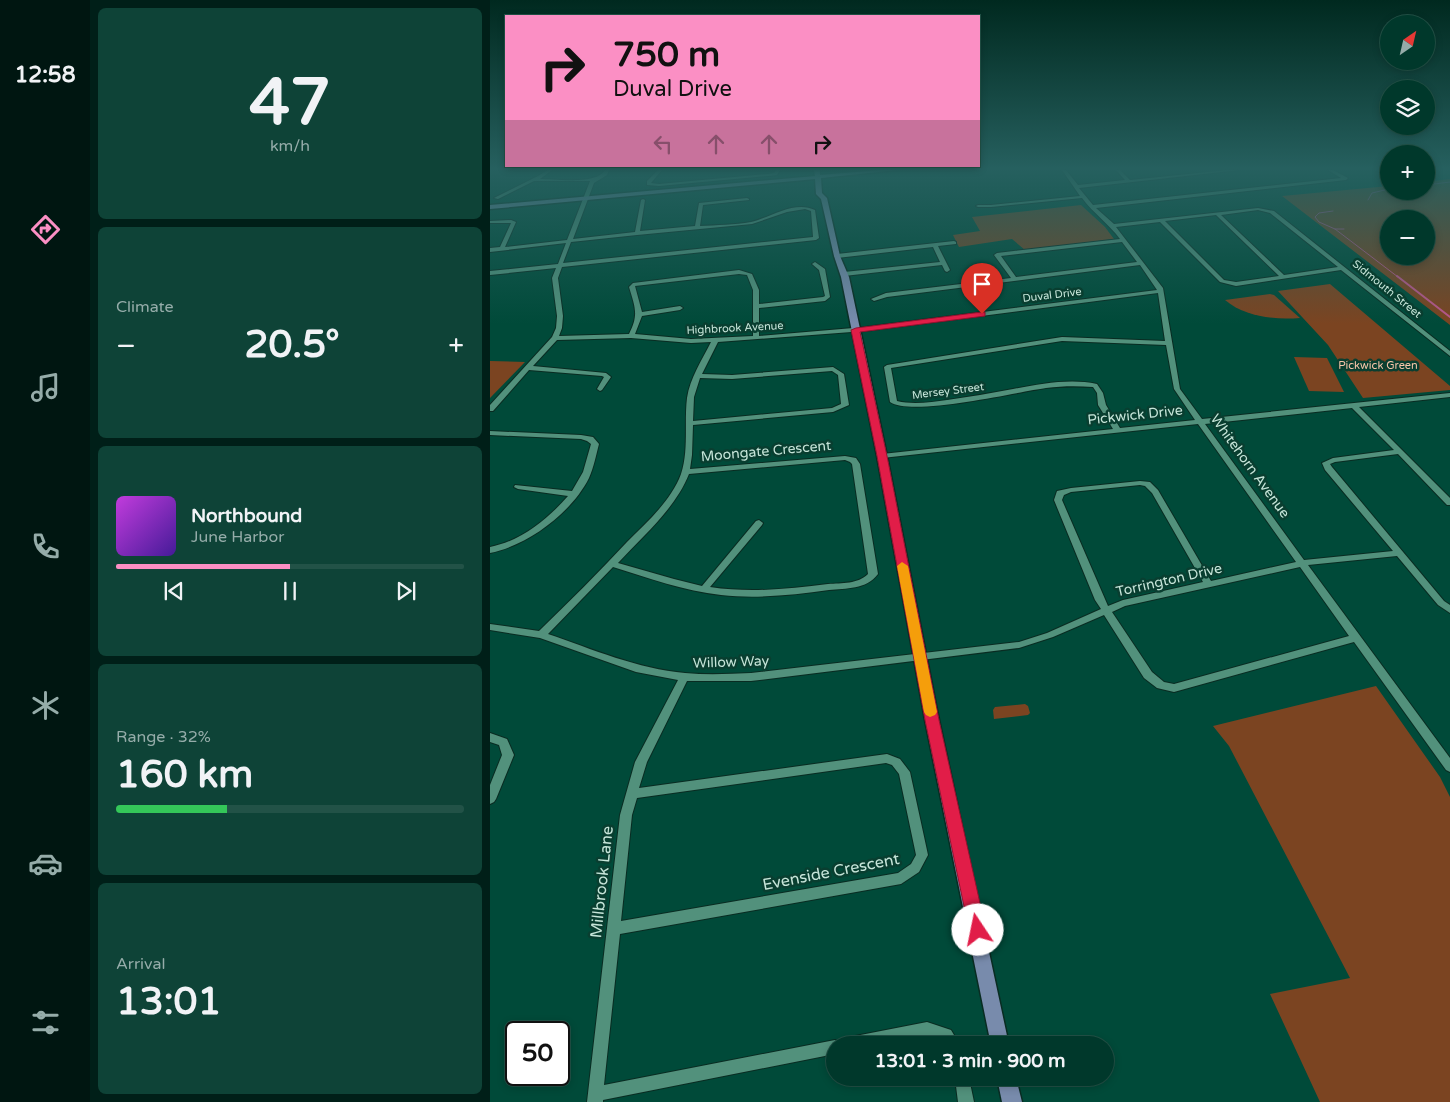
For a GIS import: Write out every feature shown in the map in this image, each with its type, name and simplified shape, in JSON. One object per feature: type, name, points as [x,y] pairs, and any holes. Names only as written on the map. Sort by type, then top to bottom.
[{"type":"main road","points":[[830,221],[837,256],[844,274],[882,456],[919,656],[998,1036]]},
{"type":"main road","points":[[1009,1086],[1012,1102]]},
{"type":"street","points":[[502,248],[514,222],[512,221]]},
{"type":"street","points":[[490,409],[555,338],[560,328],[555,281],[576,221]]},
{"type":"street","points":[[638,233],[640,221]]},
{"type":"street","points":[[697,228],[698,221]]},
{"type":"street","points":[[490,250],[569,240],[756,221]]},
{"type":"street","points":[[490,273],[816,238],[815,221]]},
{"type":"street","name":"Whitehorn Avenue","points":[[1107,221],[1161,291],[1177,389],[1303,563],[1354,638],[1450,767]]},
{"type":"street","name":"Sidmouth Street","points":[[1112,226],[1158,221]]},
{"type":"street","points":[[1162,221],[1222,281],[1236,284],[1342,268]]},
{"type":"street","points":[[1225,221],[1284,277]]},
{"type":"street","name":"Sidmouth Street","points":[[1284,221],[1450,354]]},
{"type":"street","points":[[1015,279],[997,255],[1122,240]]},
{"type":"street","points":[[837,256],[954,243]]},
{"type":"street","points":[[936,246],[947,270]]},
{"type":"street","points":[[844,274],[944,263]]},
{"type":"street","points":[[874,299],[886,295],[1141,263]]},
{"type":"street","points":[[757,306],[825,299],[828,296],[822,269],[815,264]]},
{"type":"street","points":[[631,336],[640,323],[640,314],[632,287],[634,285],[735,272],[749,274],[756,290],[756,338]]},
{"type":"street","name":"Duval Drive","points":[[856,330],[1161,291]]},
{"type":"street","points":[[640,314],[680,308]]},
{"type":"street","name":"Highbrook Avenue","points":[[555,338],[631,336],[715,341],[856,330]]},
{"type":"street","name":"Mersey Street","points":[[1117,429],[1102,405],[1100,393],[1095,386],[1062,384],[980,398],[909,406],[897,405],[894,402],[888,367],[1062,340],[1169,343]]},
{"type":"street","points":[[541,635],[612,564],[666,505],[685,472],[691,423],[691,397],[698,376],[715,341]]},
{"type":"street","points":[[529,368],[604,374],[608,377],[600,389]]},
{"type":"street","points":[[691,423],[833,410],[846,404],[841,374],[833,369],[732,377],[698,376]]},
{"type":"street","name":"Pickwick Drive","points":[[882,456],[1199,420],[1450,395]]},
{"type":"street","points":[[1353,405],[1450,503]]},
{"type":"street","points":[[490,433],[580,437],[595,444],[590,466],[575,494],[527,537],[511,546],[490,550]]},
{"type":"street","points":[[1399,452],[1333,460],[1326,463],[1328,468],[1441,603],[1450,610]]},
{"type":"street","name":"Moongate Crescent","points":[[612,564],[677,584],[734,593],[772,593],[859,584],[871,578],[873,568],[856,464],[852,460],[845,458],[685,472]]},
{"type":"street","points":[[1209,585],[1155,492],[1147,484],[1140,483],[1071,490],[1060,493],[1058,500],[1106,611],[1148,675],[1162,685],[1174,688],[1354,638]]},
{"type":"street","points":[[518,487],[575,494]]},
{"type":"street","points":[[704,589],[759,523]]},
{"type":"street","name":"Torrington Drive","points":[[919,656],[1019,645],[1050,636],[1123,603],[1303,563],[1400,553]]},
{"type":"street","name":"Willow Way","points":[[490,627],[541,635],[636,668],[684,677],[751,678],[919,656]]},
{"type":"street","name":"Millbrook Lane","points":[[595,1098],[626,815],[642,762],[684,677]]},
{"type":"street","points":[[490,737],[504,742],[508,755],[490,799]]},
{"type":"street","name":"Evenside Crescent","points":[[613,929],[901,878],[915,868],[922,855],[904,772],[896,762],[887,758],[632,794]]},
{"type":"street","points":[[892,1036],[928,1029],[946,1036]]},
{"type":"street","points":[[595,1098],[826,1049]]},
{"type":"street","points":[[963,1086],[966,1102]]},
{"type":"green space","points":[[975,221],[1099,221],[1114,239],[1025,250],[1012,239],[959,247],[953,235],[980,231]]},
{"type":"green space","points":[[1315,221],[1380,221],[1380,265],[1435,265],[1435,221],[1450,221],[1450,325]]},
{"type":"green space","name":"Pickwick Green","points":[[1330,284],[1450,386],[1450,390],[1363,398],[1328,345],[1278,291]]},
{"type":"green space","points":[[1274,295],[1300,318],[1271,318],[1251,314],[1225,300]]},
{"type":"green space","points":[[1294,357],[1327,358],[1344,392],[1309,391]]},
{"type":"green space","points":[[490,361],[525,362],[490,398]]},
{"type":"green space","points":[[1376,686],[1440,777],[1450,797],[1450,1102],[1320,1102],[1270,994],[1350,978],[1229,746],[1213,726]]},
{"type":"green space","points":[[1025,704],[1028,706],[1030,713],[1028,715],[994,719],[993,710],[995,707]]},
{"type":"waterway","points":[[1319,221],[1335,229]]},
{"type":"waterway","points":[[1335,229],[1344,229]]},
{"type":"waterway","points":[[1335,229],[1398,277]]},
{"type":"waterway","points":[[1397,276],[1450,317]]},
{"type":"slow traffic","points":[[902,566],[930,712]]},
{"type":"route","points":[[978,930],[932,720],[856,330],[982,314]]}]
